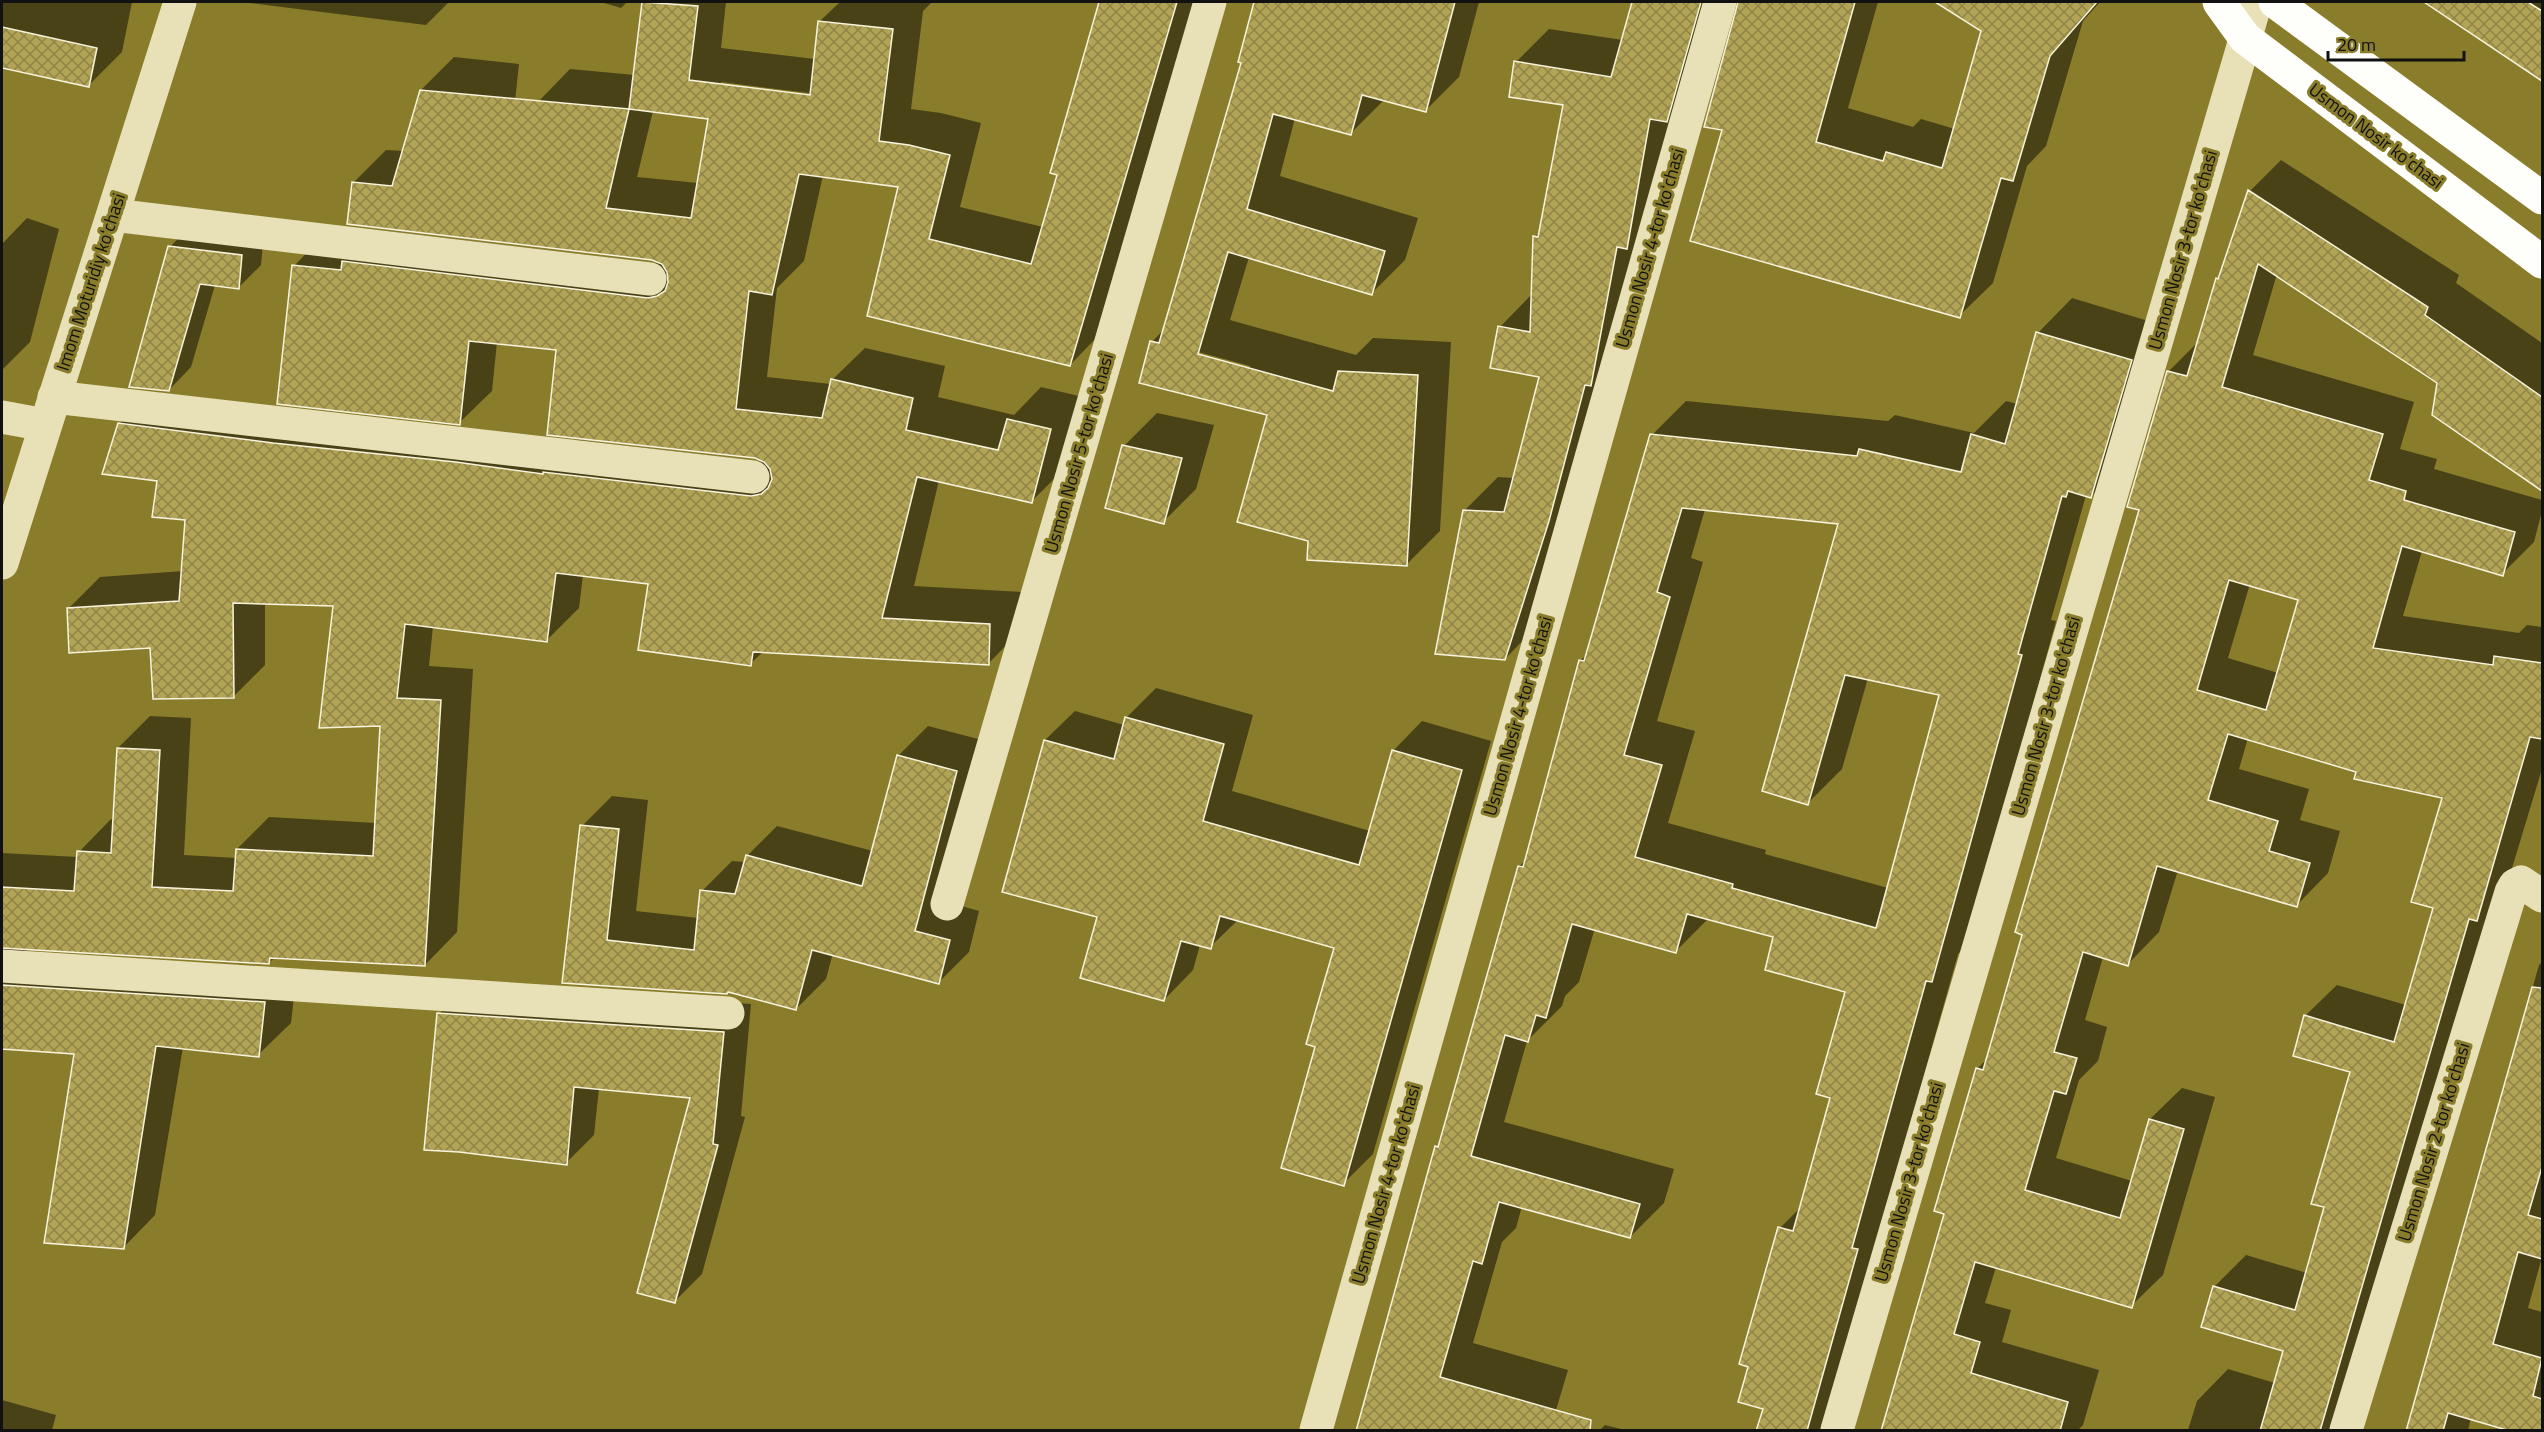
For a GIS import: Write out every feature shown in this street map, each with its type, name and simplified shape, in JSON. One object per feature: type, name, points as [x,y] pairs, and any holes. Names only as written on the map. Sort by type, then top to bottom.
[{"type":"main road","name":"Usmon Nosir ko‘chasi","points":[[2219,2],[2245,38],[2542,262]]},
{"type":"main road","points":[[2275,2],[2542,198]]},
{"type":"street","name":"Imom Moturidiy koʻchasi","points":[[2,563],[180,2]]},
{"type":"street","name":"Usmon Nosir 5-tor koʻchasi","points":[[947,904],[1210,2]]},
{"type":"street","name":"Usmon Nosir 4-tor koʻchasi","points":[[1316,1431],[1719,2]]},
{"type":"street","name":"Usmon Nosir 3-tor koʻchasi","points":[[1837,1431],[2256,2]]},
{"type":"street","points":[[112,215],[650,279]]},
{"type":"street","points":[[2,417],[50,411],[753,477]]},
{"type":"street","name":"Usmon Nosir 2-tor koʻchasi","points":[[2346,1431],[2511,892],[2515,885],[2521,882],[2542,896]]},
{"type":"street","points":[[2,966],[728,1014]]},
{"type":"building","points":[[642,2],[698,6],[689,80],[810,95],[818,21],[893,29],[879,141],[909,145],[950,155],[929,239],[1031,264],[1057,175],[1050,173],[1099,2],[1177,2],[1070,366],[867,316],[898,187],[799,174],[772,295],[749,291],[736,409],[822,418],[831,379],[913,398],[906,430],[998,450],[1007,419],[1051,429],[1032,503],[917,477],[882,618],[990,624],[989,665],[753,652],[751,666],[638,650],[648,584],[556,573],[547,642],[405,624],[397,698],[441,700],[425,966],[270,958],[269,964],[2,948],[2,887],[74,891],[77,851],[111,853],[117,748],[160,750],[152,887],[233,891],[236,849],[373,856],[380,726],[319,728],[333,606],[233,603],[234,698],[153,699],[150,648],[69,653],[67,608],[179,601],[185,520],[152,517],[157,481],[102,474],[118,423],[273,443],[751,496],[761,494],[768,488],[772,479],[770,469],[764,462],[755,458],[547,435],[556,350],[469,341],[460,425],[277,404],[292,265],[341,270],[342,261],[648,298],[665,291],[668,282],[667,272],[662,264],[652,260],[347,224],[352,182],[392,186],[420,90],[629,109]],"holes":[[[629,109],[708,119],[691,218],[606,208]]]},
{"type":"building","points":[[1254,2],[1455,2],[1426,112],[1362,95],[1351,135],[1273,114],[1247,209],[1385,251],[1372,295],[1228,252],[1198,354],[1333,391],[1338,371],[1418,375],[1407,566],[1307,560],[1308,541],[1237,522],[1267,415],[1139,383],[1150,341],[1159,343],[1241,63],[1238,62]]},
{"type":"building","points":[[1632,2],[1701,2],[1667,122],[1650,119],[1627,249],[1617,247],[1591,386],[1585,385],[1549,521],[1505,660],[1435,654],[1463,510],[1504,512],[1539,377],[1490,368],[1498,326],[1530,332],[1533,236],[1538,237],[1563,105],[1509,97],[1514,61],[1611,77]]},
{"type":"building","points":[[1738,2],[1855,2],[1816,142],[1883,161],[1886,152],[1942,168],[1981,31],[1935,2],[2097,2],[2050,56],[2013,181],[2001,178],[1960,318],[1690,241],[1722,130],[1704,127]]},
{"type":"building","points":[[2424,2],[2528,2],[2542,11],[2542,81]]},
{"type":"building","points":[[2,27],[97,48],[89,87],[2,68]]},
{"type":"building","points":[[2248,190],[2428,307],[2425,315],[2542,397],[2542,491],[2432,415],[2437,383],[2258,264],[2222,387],[2383,434],[2369,480],[2406,491],[2404,500],[2515,532],[2503,576],[2402,546],[2373,648],[2493,665],[2494,656],[2542,663],[2542,739],[2530,737],[2477,921],[2469,919],[2320,1431],[2260,1431],[2283,1351],[2201,1327],[2213,1286],[2295,1310],[2324,1207],[2311,1204],[2350,1072],[2293,1056],[2304,1015],[2394,1042],[2433,908],[2411,902],[2442,798],[2354,779],[2356,772],[2228,734],[2208,800],[2278,821],[2269,851],[2310,863],[2297,907],[2157,866],[2128,966],[2083,952],[2054,1052],[2077,1058],[2066,1094],[2054,1091],[2025,1190],[2120,1218],[2149,1119],[2184,1129],[2132,1308],[1975,1262],[1954,1334],[1980,1342],[1971,1373],[2068,1402],[2060,1431],[1881,1431],[1944,1214],[1934,1211],[1976,1068],[1983,1070],[2022,935],[2015,932],[2139,510],[2127,507],[2167,371],[2187,376],[2216,278],[2218,279]],"holes":[[[2229,580],[2298,600],[2266,710],[2197,690]]]},
{"type":"building","points":[[168,246],[242,255],[239,289],[200,284],[169,391],[129,387]]},
{"type":"building","points":[[2036,332],[2132,360],[2091,498],[2068,491],[2066,497],[2062,496],[2018,654],[2022,655],[1932,982],[1926,981],[1852,1248],[1858,1249],[1807,1431],[1756,1431],[1763,1409],[1738,1402],[1748,1367],[1739,1364],[1778,1227],[1793,1231],[1830,1098],[1816,1094],[1845,992],[1765,970],[1773,937],[1687,914],[1676,953],[1572,924],[1546,1018],[1536,1015],[1528,1042],[1505,1035],[1471,1156],[1640,1204],[1630,1238],[1499,1202],[1482,1264],[1473,1261],[1440,1377],[1591,1420],[1590,1431],[1356,1431],[1435,1146],[1438,1147],[1518,866],[1523,867],[1579,660],[1584,661],[1650,434],[1857,456],[1859,449],[1961,472],[1971,434],[2005,444]],"holes":[[[1682,508],[1838,524],[1762,791],[1808,805],[1845,675],[1939,695],[1876,928],[1732,888],[1733,884],[1635,857],[1662,765],[1624,755],[1670,597],[1657,592]]]},
{"type":"building","points":[[1122,445],[1182,458],[1164,524],[1105,508]]},
{"type":"building","points":[[1125,717],[1224,744],[1203,821],[1359,865],[1392,750],[1462,770],[1344,1186],[1281,1168],[1315,1047],[1306,1044],[1334,948],[1220,916],[1211,949],[1181,941],[1164,1001],[1080,978],[1097,917],[1002,892],[1044,740],[1114,759]]},
{"type":"building","points":[[897,755],[957,771],[915,931],[950,940],[939,984],[812,950],[796,1010],[728,992],[727,994],[562,983],[580,825],[619,829],[607,940],[694,950],[700,890],[735,894],[746,855],[862,886]]},
{"type":"building","points":[[2,985],[265,1002],[259,1057],[156,1046],[124,1249],[44,1243],[74,1054],[2,1049]]},
{"type":"building","points":[[2532,987],[2542,988],[2542,1167],[2528,1215],[2542,1219],[2542,1259],[2518,1252],[2493,1344],[2542,1358],[2533,1396],[2542,1399],[2542,1431],[2510,1431],[2448,1413],[2443,1431],[2406,1431]]},
{"type":"building","points":[[437,1013],[724,1032],[713,1144],[718,1145],[675,1303],[637,1293],[690,1098],[574,1087],[567,1165],[424,1150]]}]
